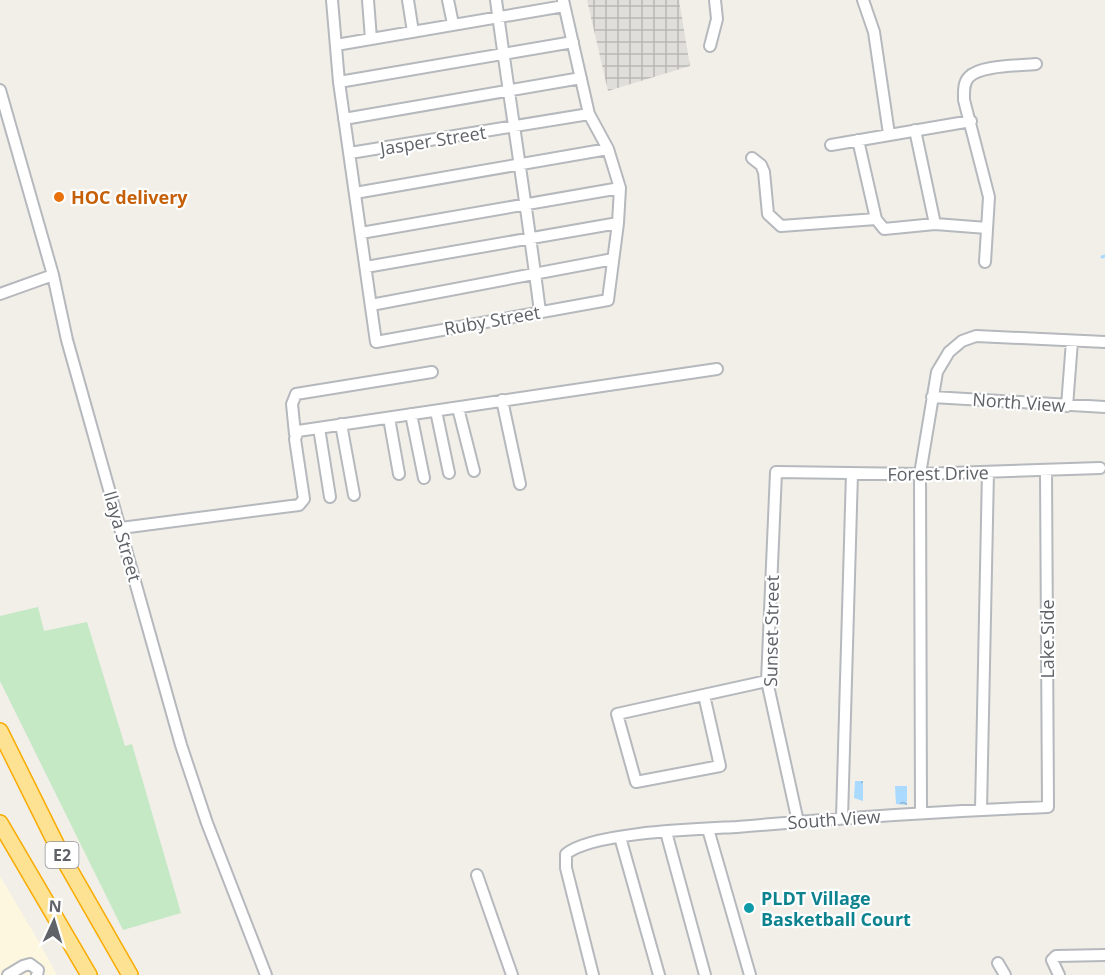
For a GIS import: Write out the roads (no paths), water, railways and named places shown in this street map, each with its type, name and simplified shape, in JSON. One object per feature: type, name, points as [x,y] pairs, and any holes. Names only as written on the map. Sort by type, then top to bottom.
[{"type":"highway","name":"E2","points":[[0,731],[63,858],[130,975]]},
{"type":"highway","name":"E2","points":[[0,823],[89,975]]},
{"type":"street","points":[[332,0],[339,82],[371,305],[613,259],[620,188],[608,149],[589,114],[564,3],[499,17],[336,45]]},
{"type":"street","points":[[368,0],[371,39]]},
{"type":"street","points":[[408,0],[413,32]]},
{"type":"street","points":[[448,0],[453,24]]},
{"type":"street","points":[[496,0],[516,126],[519,165],[540,312]]},
{"type":"street","points":[[710,46],[717,19],[715,0]]},
{"type":"street","points":[[863,0],[874,32],[889,134]]},
{"type":"street","points":[[339,82],[573,42]]},
{"type":"street","points":[[985,262],[989,197],[964,100],[964,89],[968,78],[978,70],[1036,64]]},
{"type":"street","points":[[344,119],[580,78]]},
{"type":"street","name":"Ilaya Street","points":[[0,90],[53,275],[67,340],[189,767],[207,823],[266,975]]},
{"type":"street","name":"Jasper Street","points":[[350,153],[589,114]]},
{"type":"street","points":[[831,145],[971,121]]},
{"type":"street","points":[[915,130],[936,224]]},
{"type":"street","points":[[858,140],[876,219],[884,228],[936,224],[987,228]]},
{"type":"street","points":[[355,193],[608,149]]},
{"type":"street","points":[[752,159],[760,165],[764,172],[768,214],[781,226],[876,219]]},
{"type":"street","points":[[361,233],[620,188]]},
{"type":"street","points":[[366,267],[618,223]]},
{"type":"street","name":"Ruby Street","points":[[371,305],[376,342],[608,300],[613,259]]},
{"type":"street","points":[[0,294],[53,275]]},
{"type":"street","points":[[921,813],[920,474],[937,372],[949,352],[962,341],[976,336],[1105,342]]},
{"type":"street","points":[[1067,406],[1072,340]]},
{"type":"street","points":[[295,434],[298,431],[341,424],[717,369]]},
{"type":"street","points":[[121,528],[299,505],[303,499],[292,404],[296,394],[432,372]]},
{"type":"street","name":"North View","points":[[932,397],[1105,407]]},
{"type":"street","points":[[502,400],[520,484]]},
{"type":"street","points":[[458,408],[474,471]]},
{"type":"street","points":[[436,411],[449,473]]},
{"type":"street","points":[[411,414],[424,478]]},
{"type":"street","points":[[389,418],[399,474]]},
{"type":"street","points":[[341,424],[354,495]]},
{"type":"street","points":[[319,428],[330,497]]},
{"type":"street","name":"Forest Drive","points":[[776,472],[920,474],[1100,468]]},
{"type":"street","name":"Lake Side","points":[[1046,471],[1048,807]]},
{"type":"street","name":"Sunset Street","points":[[776,472],[767,681],[798,822]]},
{"type":"street","points":[[981,810],[988,472]]},
{"type":"street","points":[[842,818],[852,473]]},
{"type":"street","points":[[704,694],[720,766],[636,782],[617,714],[704,694],[767,681]]},
{"type":"street","name":"South View","points":[[593,975],[565,859],[573,848],[620,837],[666,832],[842,818],[1048,807]]},
{"type":"street","points":[[708,829],[750,975]]},
{"type":"street","points":[[666,832],[705,975]]},
{"type":"street","points":[[620,837],[659,975]]},
{"type":"street","points":[[477,875],[512,975]]},
{"type":"street","points":[[1059,975],[1052,963],[1056,956],[1105,955]]},
{"type":"street","points":[[998,963],[1005,975]]},
{"type":"street","points":[[8,975],[30,964],[38,970],[37,975]]},
{"type":"water","points":[[855,781],[863,781],[863,801],[854,798]]},
{"type":"water","points":[[895,786],[907,786],[907,805],[896,804]]},
{"type":"place","name":"HOC delivery","points":[[59,197]]},
{"type":"place","name":"PLDT Village Basketball Court","points":[[749,908]]}]
